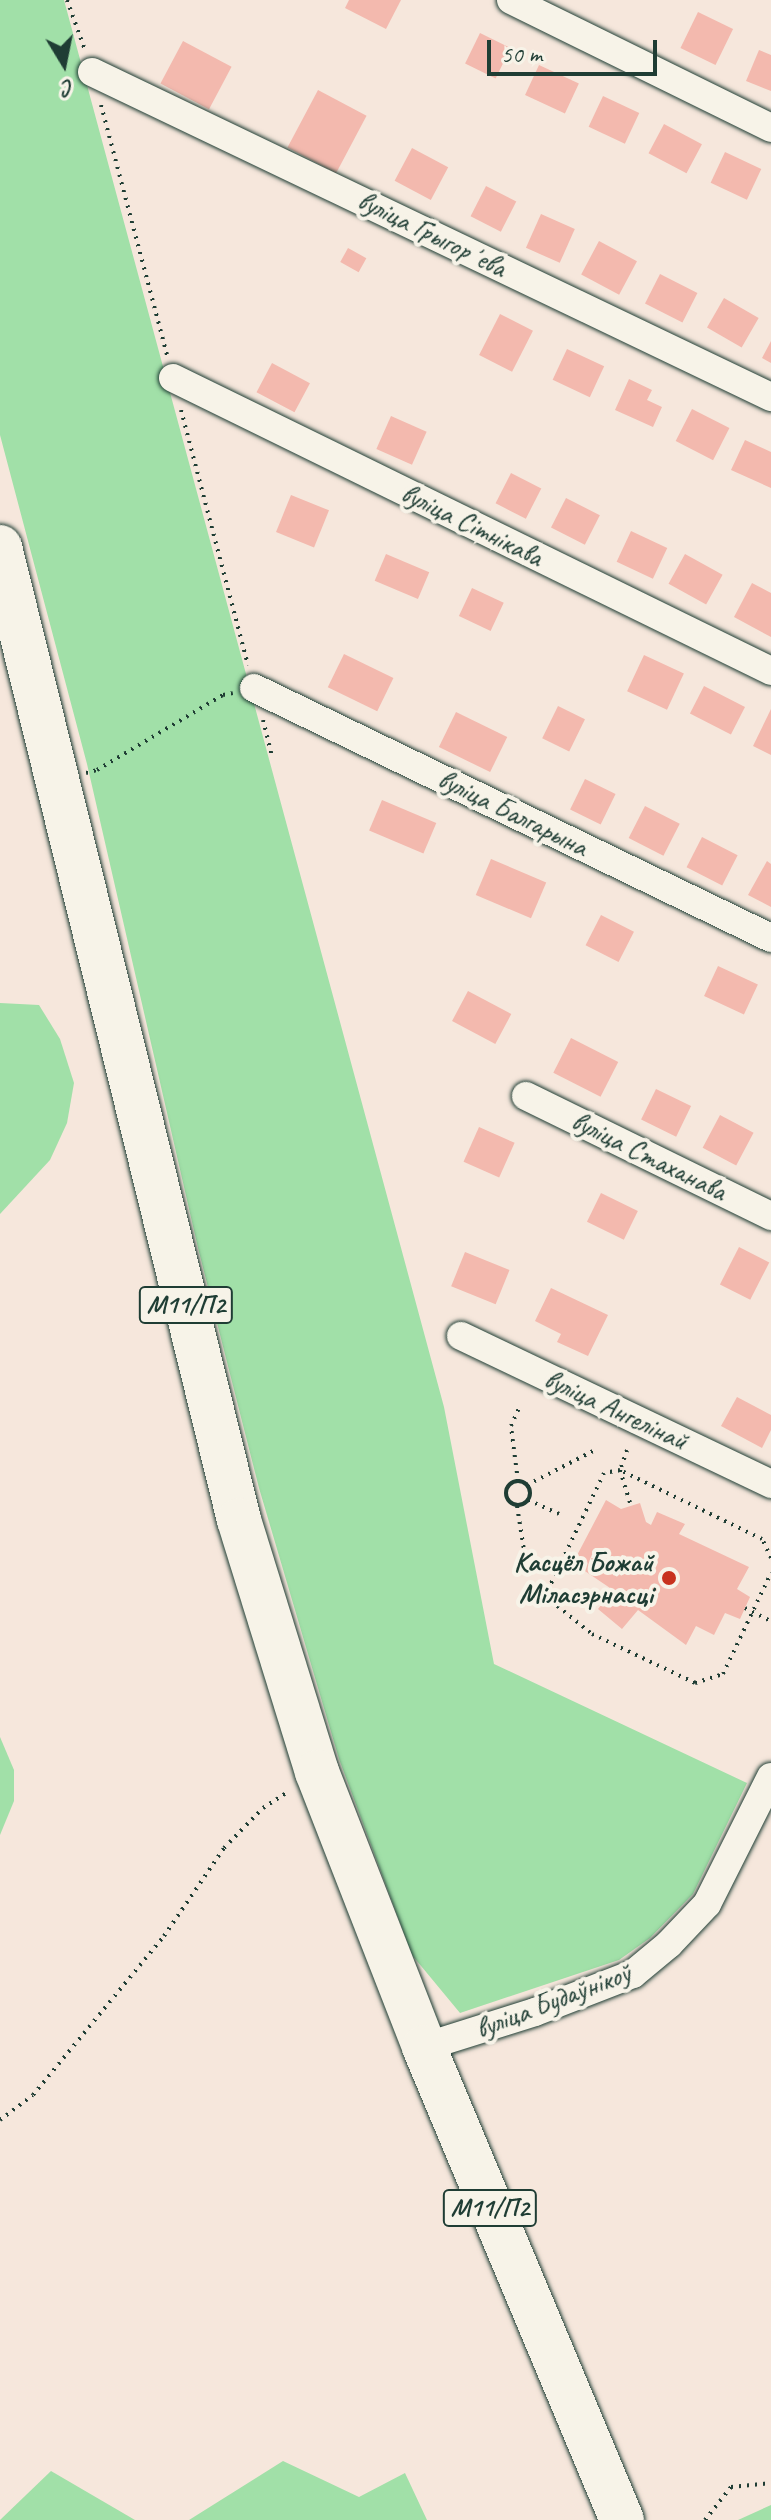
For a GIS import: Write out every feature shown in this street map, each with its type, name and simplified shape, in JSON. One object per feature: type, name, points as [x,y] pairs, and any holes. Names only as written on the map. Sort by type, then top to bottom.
[{"type":"highway","name":"М11/П2","points":[[0,547],[239,1520],[317,1772],[424,2047],[622,2520]]},
{"type":"street","points":[[511,0],[771,128]]},
{"type":"street","name":"вуліца Грыгорʼева","points":[[92,72],[771,397]]},
{"type":"street","name":"вуліца Сітнікава","points":[[173,378],[771,671]]},
{"type":"street","name":"вуліца Балгарына","points":[[254,688],[771,938]]},
{"type":"street","name":"вуліца Стаханава","points":[[526,1096],[771,1216]]},
{"type":"street","name":"вуліца Ангелінай","points":[[461,1336],[771,1484]]},
{"type":"street","name":"вуліца Будаўнікоў","points":[[424,2047],[583,1995],[633,1974],[669,1944],[707,1904],[771,1777]]},
{"type":"path","points":[[57,780],[97,770],[223,695],[254,688]]},
{"type":"path","points":[[518,1481],[511,1426],[520,1406]]},
{"type":"path","points":[[527,1485],[597,1449]]},
{"type":"path","points":[[627,1450],[620,1470],[631,1506]]},
{"type":"path","points":[[771,1558],[762,1539],[620,1470],[604,1473],[545,1596],[592,1634],[695,1683],[723,1674],[771,1573]]},
{"type":"path","points":[[518,1481],[527,1485]]},
{"type":"path","points":[[518,1481],[507,1487],[505,1493],[511,1504],[517,1506],[528,1500]]},
{"type":"path","points":[[527,1485],[528,1500]]},
{"type":"path","points":[[528,1500],[559,1514]]},
{"type":"path","points":[[517,1506],[526,1563]]},
{"type":"path","points":[[745,1608],[771,1621]]},
{"type":"path","points":[[0,2120],[33,2095],[164,1936],[224,1848],[263,1808],[317,1772]]},
{"type":"path","points":[[705,2520],[731,2487],[771,2483]]},
{"type":"green space","points":[[0,0],[64,0],[444,1407],[494,1664],[747,1783],[693,1894],[650,1938],[619,1960],[460,2013],[412,1955],[339,1759],[259,1488],[198,1248],[87,764],[0,435]]},
{"type":"green space","points":[[0,1003],[39,1005],[60,1039],[74,1083],[67,1123],[50,1160],[0,1214]]},
{"type":"green space","points":[[0,1737],[14,1770],[14,1801],[0,1835]]},
{"type":"green space","points":[[283,2461],[359,2497],[405,2473],[427,2520],[189,2520]]},
{"type":"green space","points":[[51,2471],[135,2520],[0,2520]]},
{"type":"green space","points":[[771,2505],[771,2520],[738,2520]]},
{"type":"building","points":[[349,0],[401,0],[386,29],[345,8]]},
{"type":"building","points":[[698,12],[733,29],[716,65],[680,48]]},
{"type":"building","points":[[480,33],[511,48],[496,78],[465,64]]},
{"type":"building","points":[[183,41],[232,67],[209,109],[160,83]]},
{"type":"building","points":[[759,50],[771,55],[771,91],[746,81]]},
{"type":"building","points":[[539,65],[579,84],[565,114],[525,95]]},
{"type":"building","points":[[318,90],[367,116],[336,173],[287,147]]},
{"type":"building","points":[[603,96],[639,113],[625,144],[589,127]]},
{"type":"building","points":[[664,124],[702,144],[686,173],[649,153]]},
{"type":"building","points":[[412,148],[448,167],[431,200],[395,181]]},
{"type":"building","points":[[725,152],[761,169],[747,200],[711,183]]},
{"type":"building","points":[[486,186],[516,201],[501,232],[471,216]]},
{"type":"building","points":[[541,214],[575,229],[560,263],[526,248]]},
{"type":"building","points":[[599,241],[637,261],[619,295],[581,275]]},
{"type":"building","points":[[348,248],[366,258],[359,272],[340,262]]},
{"type":"building","points":[[660,274],[697,293],[682,322],[645,303]]},
{"type":"building","points":[[724,298],[759,318],[742,347],[707,327]]},
{"type":"building","points":[[500,314],[533,331],[512,372],[479,355]]},
{"type":"building","points":[[771,341],[771,363],[762,358]]},
{"type":"building","points":[[567,349],[604,366],[590,397],[553,380]]},
{"type":"building","points":[[272,363],[310,383],[294,412],[257,392]]},
{"type":"building","points":[[629,379],[652,390],[647,400],[662,407],[653,427],[615,410]]},
{"type":"building","points":[[692,409],[729,428],[713,460],[676,441]]},
{"type":"building","points":[[391,416],[427,432],[412,465],[376,449]]},
{"type":"building","points":[[745,440],[771,452],[771,488],[731,470]]},
{"type":"building","points":[[511,473],[541,488],[526,519],[496,503]]},
{"type":"building","points":[[291,495],[329,510],[314,547],[276,532]]},
{"type":"building","points":[[566,498],[600,515],[585,545],[551,527]]},
{"type":"building","points":[[631,531],[667,548],[653,579],[617,562]]},
{"type":"building","points":[[386,554],[429,572],[418,599],[375,581]]},
{"type":"building","points":[[685,554],[723,575],[706,605],[669,584]]},
{"type":"building","points":[[752,583],[771,593],[771,637],[734,617]]},
{"type":"building","points":[[472,588],[504,603],[491,631],[459,616]]},
{"type":"building","points":[[344,654],[393,678],[377,711],[328,687]]},
{"type":"building","points":[[644,655],[684,674],[667,710],[627,691]]},
{"type":"building","points":[[704,686],[745,707],[731,735],[690,714]]},
{"type":"building","points":[[558,706],[585,719],[569,752],[542,738]]},
{"type":"building","points":[[771,709],[771,755],[753,746]]},
{"type":"building","points":[[456,712],[507,737],[490,772],[439,747]]},
{"type":"building","points":[[585,779],[616,794],[601,824],[570,810]]},
{"type":"building","points":[[382,800],[436,823],[423,853],[369,830]]},
{"type":"building","points":[[645,806],[680,824],[663,856],[629,838]]},
{"type":"building","points":[[702,837],[738,855],[722,885],[687,867]]},
{"type":"building","points":[[491,859],[546,882],[531,918],[476,895]]},
{"type":"building","points":[[767,861],[771,864],[771,907],[748,895]]},
{"type":"building","points":[[601,915],[634,932],[619,962],[586,945]]},
{"type":"building","points":[[718,966],[758,985],[744,1015],[704,996]]},
{"type":"building","points":[[468,991],[511,1014],[495,1044],[452,1021]]},
{"type":"building","points":[[571,1038],[618,1062],[601,1097],[553,1073]]},
{"type":"building","points":[[656,1089],[691,1106],[676,1137],[641,1120]]},
{"type":"building","points":[[720,1115],[754,1133],[736,1166],[703,1148]]},
{"type":"building","points":[[479,1127],[515,1143],[499,1178],[464,1162]]},
{"type":"building","points":[[601,1193],[638,1211],[624,1240],[587,1222]]},
{"type":"building","points":[[739,1247],[769,1262],[750,1300],[720,1284]]},
{"type":"building","points":[[465,1252],[510,1270],[496,1304],[451,1286]]},
{"type":"building","points":[[551,1288],[608,1315],[588,1356],[557,1342],[561,1334],[535,1321]]},
{"type":"building","points":[[737,1397],[771,1415],[771,1430],[762,1448],[721,1426]]},
{"type":"building","name":"Касцёл Божай Міласэрнасці","points":[[606,1500],[621,1509],[640,1503],[646,1522],[651,1525],[657,1512],[685,1524],[679,1534],[749,1567],[737,1589],[750,1597],[740,1619],[725,1613],[714,1635],[696,1626],[686,1645],[638,1610],[622,1629],[598,1609],[613,1590],[573,1563]]},
{"type":"place","name":"Касцёл Божай Міласэрнасці","points":[[669,1578]]}]
